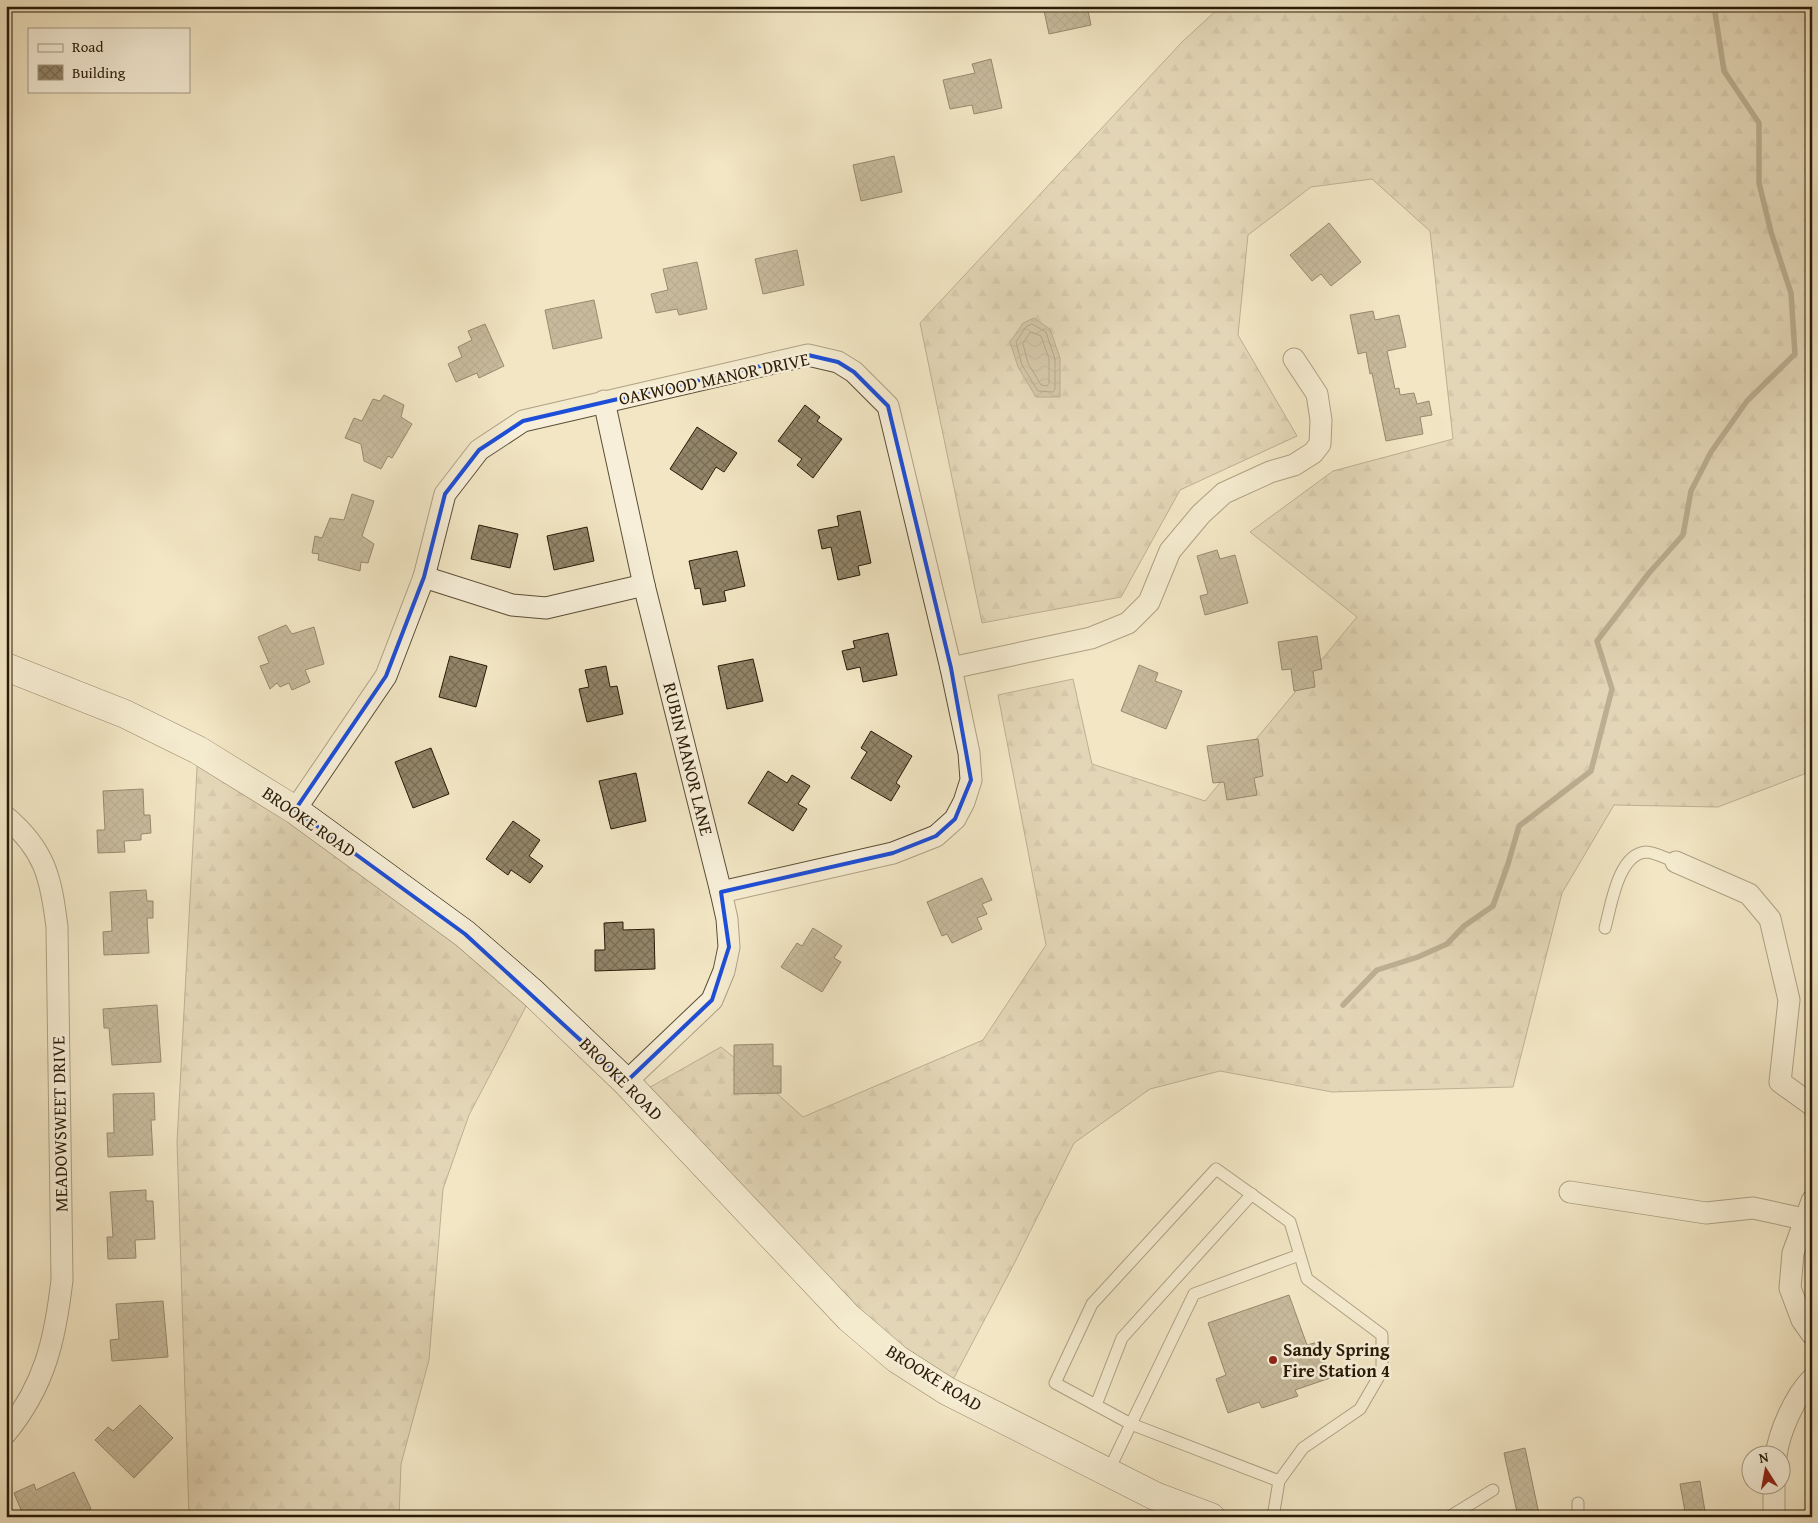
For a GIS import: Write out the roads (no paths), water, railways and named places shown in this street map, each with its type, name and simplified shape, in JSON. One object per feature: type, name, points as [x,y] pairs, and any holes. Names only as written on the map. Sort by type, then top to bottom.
[{"type":"street","name":"OAKWOOD MANOR DRIVE","points":[[295,810],[386,676],[424,578],[445,494],[479,450],[522,421],[808,355],[838,362],[854,372],[888,406],[951,668],[969,753],[971,780],[964,802],[955,820],[936,836],[893,853],[721,892]]},
{"type":"street","points":[[951,668],[1091,638],[1128,623],[1149,602],[1170,551],[1224,492],[1270,472],[1294,465],[1313,453],[1320,444],[1321,420],[1318,394],[1294,359]]},
{"type":"street","name":"RUBIN MANOR LANE","points":[[604,401],[644,585],[728,920],[729,947],[724,971],[712,1000],[626,1082]]},
{"type":"street","points":[[424,578],[512,606],[546,608],[644,585]]},
{"type":"street","name":"BROOKE ROAD","points":[[6,667],[125,714],[198,750],[295,810],[465,934],[533,993],[626,1082],[849,1318],[897,1359],[947,1391],[1155,1496],[1211,1517]]},
{"type":"street","name":"MEADOWSWEET DRIVE","points":[[6,817],[37,850],[49,876],[54,899],[57,927],[62,1280],[58,1321],[49,1355],[36,1387],[20,1416],[6,1433]]},
{"type":"street","points":[[1676,862],[1749,894],[1770,919],[1790,1000],[1780,1082],[1812,1105]]},
{"type":"street","points":[[1570,1192],[1706,1212],[1753,1208],[1808,1210],[1793,1253],[1790,1288],[1802,1320],[1812,1334]]},
{"type":"street","points":[[1777,1446],[1796,1401],[1812,1379]]},
{"type":"street","points":[[1774,1496],[1774,1517]]},
{"type":"lane","points":[[1605,928],[1622,869],[1633,856],[1647,852],[1676,862]]},
{"type":"lane","points":[[1274,1517],[1278,1481],[1303,1448],[1360,1408],[1382,1371],[1382,1335],[1307,1279],[1290,1222],[1216,1169],[1092,1304],[1055,1382],[1131,1424],[1278,1481]]},
{"type":"lane","points":[[1096,1404],[1122,1338],[1252,1194]]},
{"type":"lane","points":[[1108,1472],[1194,1294],[1299,1255]]},
{"type":"lane","points":[[1449,1517],[1493,1490]]},
{"type":"lane","points":[[1578,1503],[1578,1517]]},
{"type":"water","points":[[1034,318],[1050,329],[1060,358],[1060,397],[1036,397],[1018,367],[1010,342],[1023,323]]},
{"type":"waterway","points":[[1343,1005],[1377,970],[1418,957],[1447,944],[1464,926],[1493,906],[1519,826],[1591,771],[1612,689],[1597,641],[1649,573],[1683,535],[1691,491],[1711,452],[1747,401],[1795,354],[1791,293],[1771,232],[1759,183],[1759,123],[1724,71],[1714,6]]},
{"type":"place","name":"Sandy Spring Fire Station 4","points":[[1273,1360]]}]
